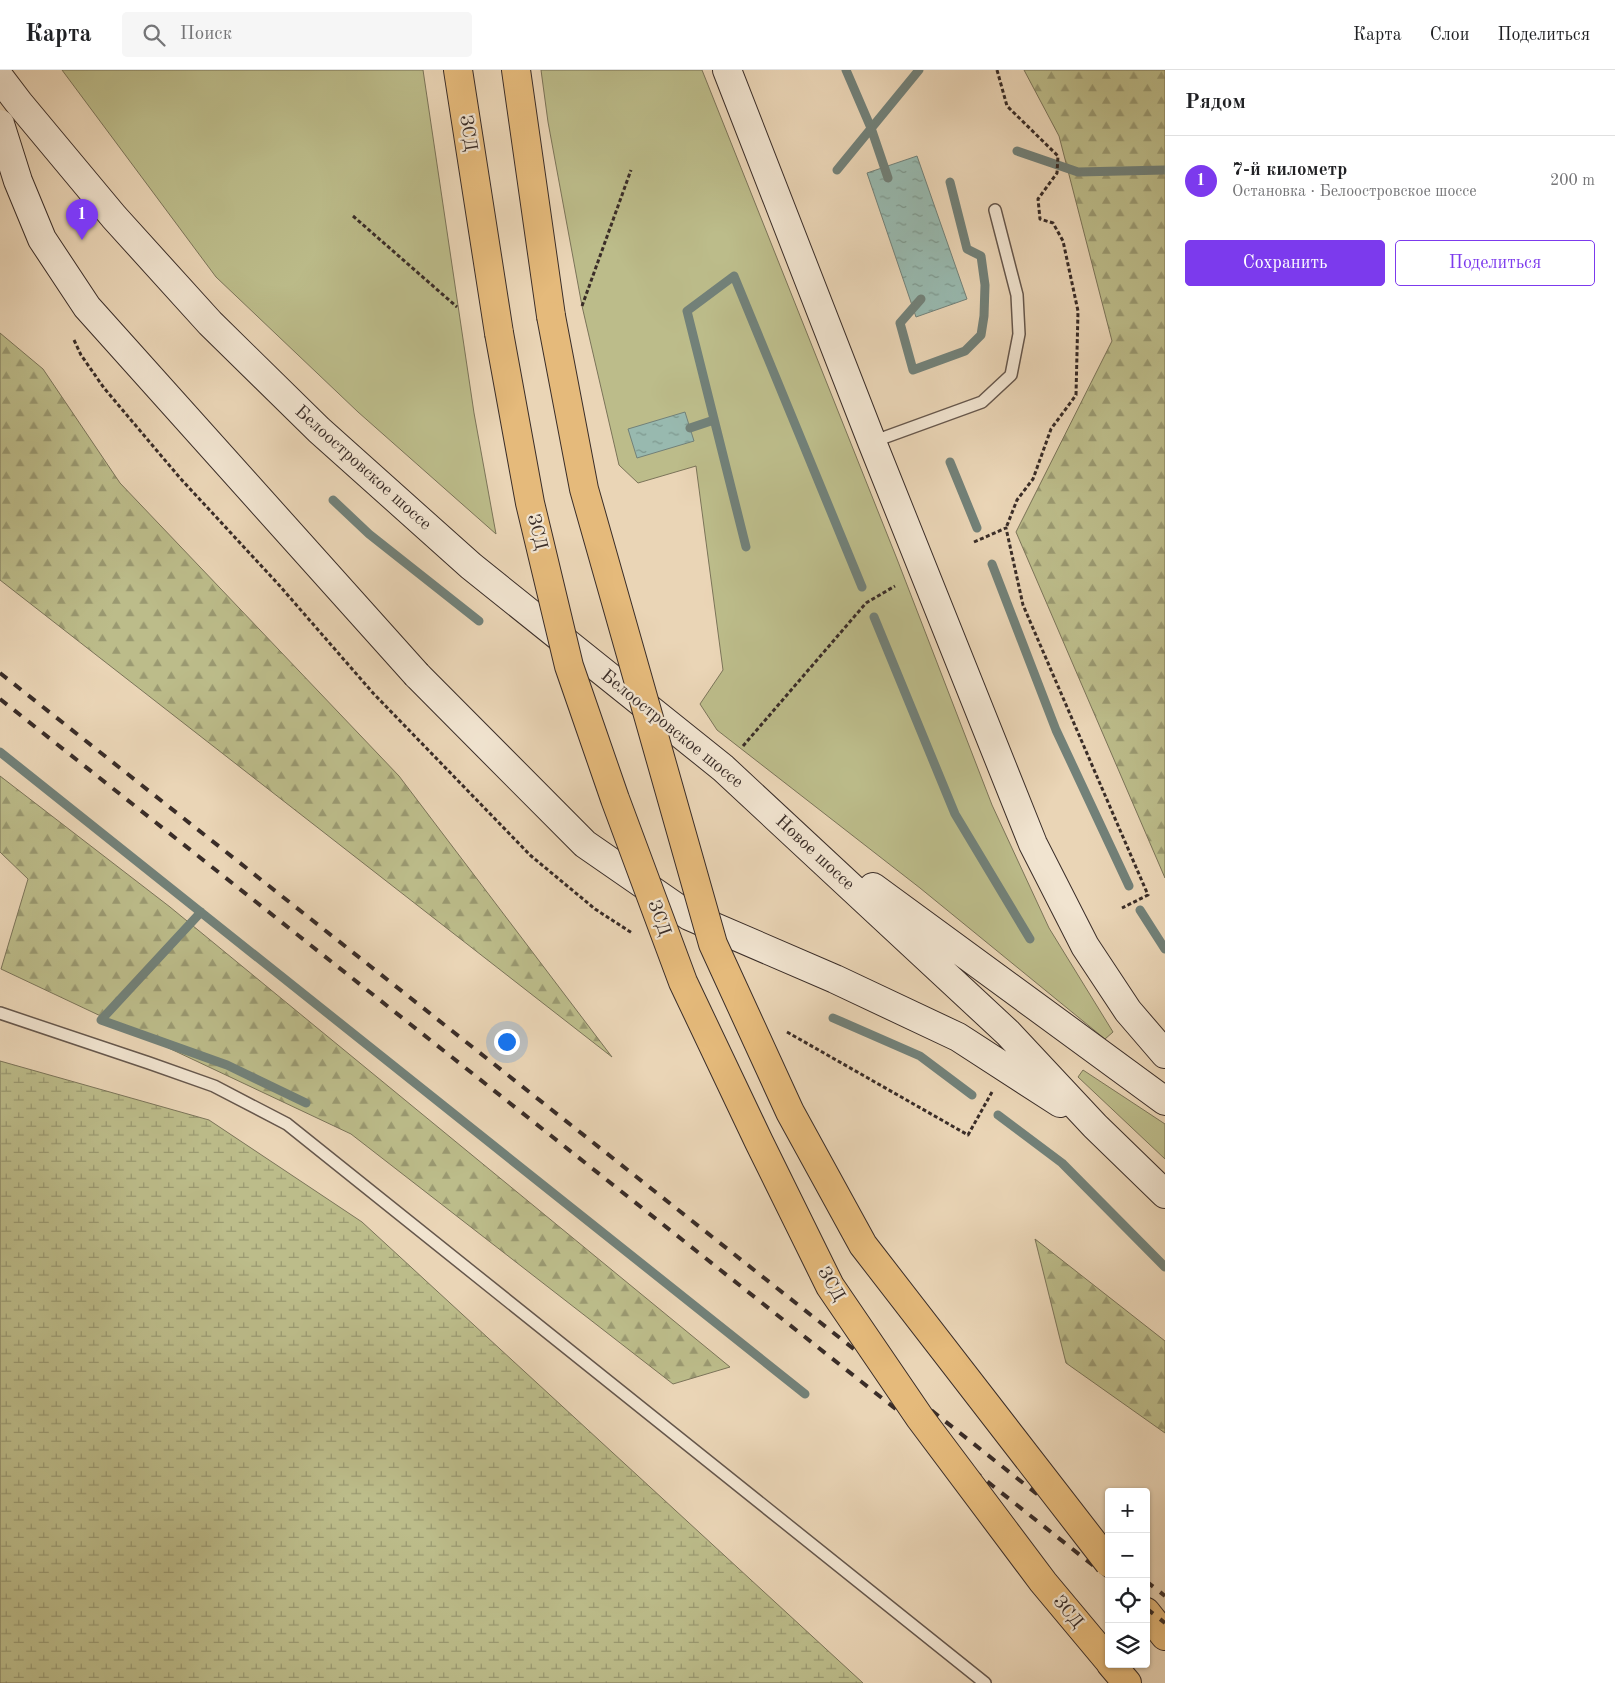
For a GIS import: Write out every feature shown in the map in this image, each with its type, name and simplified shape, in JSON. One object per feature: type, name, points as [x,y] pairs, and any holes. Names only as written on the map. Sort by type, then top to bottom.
[{"type":"highway","name":"ЗСД","points":[[458,70],[499,332],[530,503],[569,666],[615,799],[683,982],[830,1286],[920,1418],[1044,1582],[1105,1656]]},
{"type":"highway","points":[[516,70],[551,316],[584,490],[713,944],[790,1112],[863,1245],[1105,1558]]},
{"type":"highway","points":[[1150,1617],[1165,1636]]},
{"type":"highway","points":[[1114,1668],[1127,1683]]},
{"type":"main road","points":[[727,70],[872,442],[1033,844],[1085,946],[1128,1011],[1165,1054]]},
{"type":"main road","name":"Белоостровское шоссе","points":[[0,78],[114,217],[210,323],[319,430],[471,566],[723,768],[771,812]]},
{"type":"main road","points":[[0,124],[18,181],[42,239],[87,307],[417,675],[585,844],[688,916],[836,979],[958,1037],[1095,1126]]},
{"type":"main road","name":"Новое шоссе","points":[[771,812],[1165,1101]]},
{"type":"main road","name":"Новое шоссе","points":[[771,812],[1008,1033],[1095,1126],[1165,1194]]},
{"type":"lane","points":[[872,442],[982,402],[1011,375],[1018,334],[1017,295],[995,210]]},
{"type":"lane","points":[[0,1014],[214,1086],[287,1124],[985,1683]]},
{"type":"path","points":[[996,70],[1007,106],[1058,156],[1057,173],[1038,199],[1040,219],[1053,223],[1063,241],[1078,311],[1076,395],[1051,429],[1033,478],[1017,500],[1006,528],[1023,605],[1148,895],[1122,908]]},
{"type":"path","points":[[582,306],[631,170]]},
{"type":"path","points":[[354,216],[457,307]]},
{"type":"path","points":[[974,542],[1006,528]]},
{"type":"path","points":[[738,751],[866,603],[894,586]]},
{"type":"green space","points":[[62,70],[423,70],[474,413],[496,534],[358,412],[216,277]]},
{"type":"green space","points":[[541,70],[702,70],[897,559],[992,805],[1049,928],[1113,1032],[1105,1039],[920,888],[717,730],[700,704],[723,670],[696,466],[638,483],[619,465],[582,306],[548,122]]},
{"type":"green space","points":[[1024,70],[1165,70],[1165,878],[1016,532],[1112,341],[1059,136]]},
{"type":"green space","points":[[0,333],[43,369],[120,483],[399,776],[612,1057],[0,580]]},
{"type":"green space","points":[[0,776],[170,907],[730,1367],[673,1384],[351,1134],[1,969],[28,879],[0,852]]},
{"type":"green space","points":[[0,1061],[209,1120],[362,1222],[863,1683],[0,1683]]},
{"type":"green space","points":[[1083,1070],[1165,1124],[1165,1159],[1078,1077]]},
{"type":"green space","points":[[1035,1239],[1165,1341],[1165,1433],[1066,1363]]},
{"type":"water","points":[[917,156],[967,299],[916,317],[867,173]]},
{"type":"water","points":[[685,412],[694,441],[637,458],[628,429]]},
{"type":"waterway","points":[[846,70],[871,128],[888,178]]},
{"type":"waterway","points":[[837,170],[919,70]]},
{"type":"waterway","points":[[1017,151],[1078,172],[1165,170]]},
{"type":"waterway","points":[[921,299],[900,323],[913,370],[965,351],[981,335],[985,285],[981,256],[967,249],[950,182]]},
{"type":"waterway","points":[[746,547],[687,311],[734,276],[862,587]]},
{"type":"waterway","points":[[690,428],[714,420]]},
{"type":"waterway","points":[[950,462],[977,528]]},
{"type":"waterway","points":[[333,500],[369,534],[479,621]]},
{"type":"waterway","points":[[992,564],[1056,730],[1129,886]]},
{"type":"waterway","points":[[874,617],[955,814],[1030,939]]},
{"type":"waterway","points":[[0,752],[805,1394]]},
{"type":"waterway","points":[[1140,910],[1165,949]]},
{"type":"waterway","points":[[201,912],[101,1020],[227,1065],[306,1103]]},
{"type":"waterway","points":[[833,1018],[920,1056],[972,1095]]},
{"type":"waterway","points":[[998,1115],[1062,1163],[1165,1267]]},
{"type":"railway","points":[[0,673],[1105,1548]]},
{"type":"railway","points":[[0,699],[1105,1575]]},
{"type":"railway","points":[[1150,1584],[1165,1596]]},
{"type":"railway","points":[[1150,1611],[1165,1623]]},
{"type":"place","name":"7-й километр","points":[[82,240]]}]
